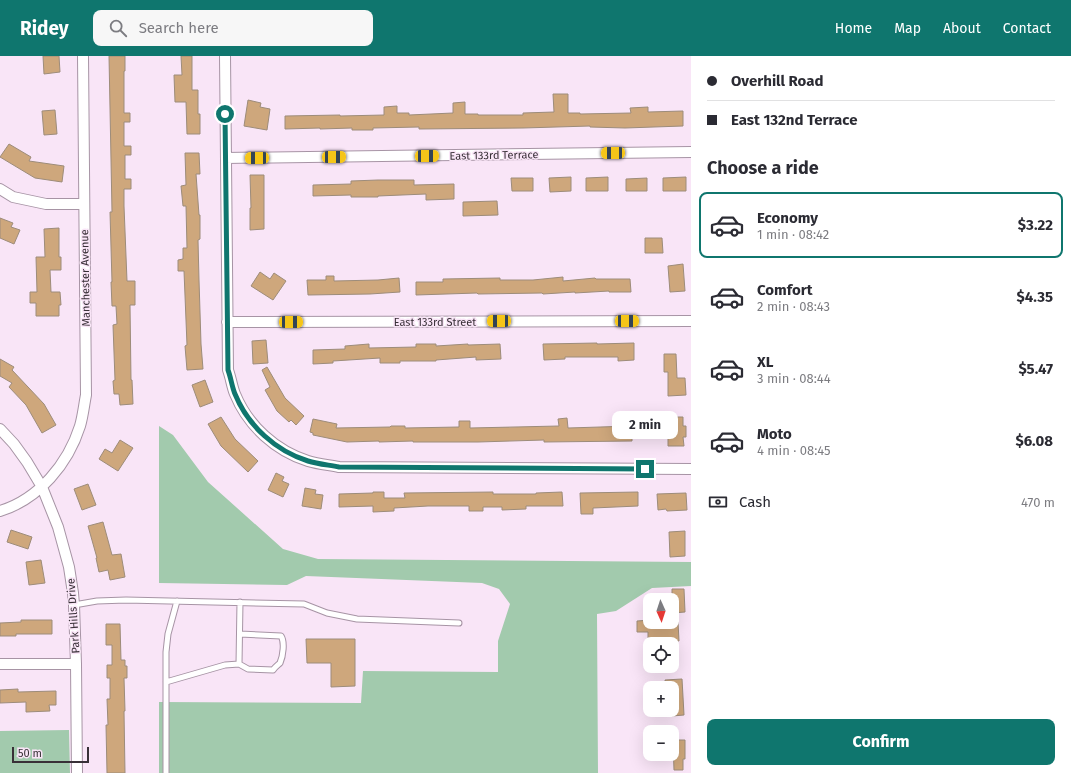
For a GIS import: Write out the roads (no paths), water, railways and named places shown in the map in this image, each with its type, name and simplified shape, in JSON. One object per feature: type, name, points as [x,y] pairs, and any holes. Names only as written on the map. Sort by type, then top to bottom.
[{"type":"street","name":"Manchester Avenue","points":[[0,511],[22,501],[42,487],[58,468],[71,448],[80,425],[86,395],[83,56]]},
{"type":"street","points":[[225,56],[228,370],[235,394],[243,410],[254,425],[271,442],[286,452],[309,462],[339,467],[691,469]]},
{"type":"street","name":"East 133rd Terrace","points":[[226,158],[691,152]]},
{"type":"street","points":[[0,189],[13,197],[46,204],[84,204]]},
{"type":"street","name":"East 133rd Street","points":[[227,322],[691,321]]},
{"type":"street","name":"Park Hills Drive","points":[[0,429],[14,444],[42,487],[58,527],[69,568],[74,605],[77,773]]},
{"type":"street","points":[[0,664],[76,664]]},
{"type":"lane","points":[[74,605],[97,601],[126,600],[304,604],[327,613],[357,619],[459,623]]},
{"type":"lane","points":[[166,773],[166,652],[168,634],[177,601]]},
{"type":"lane","points":[[239,664],[240,602]]},
{"type":"lane","points":[[166,682],[224,664],[239,664],[248,668],[273,670],[279,664],[283,653],[283,640],[280,636],[240,634]]}]
